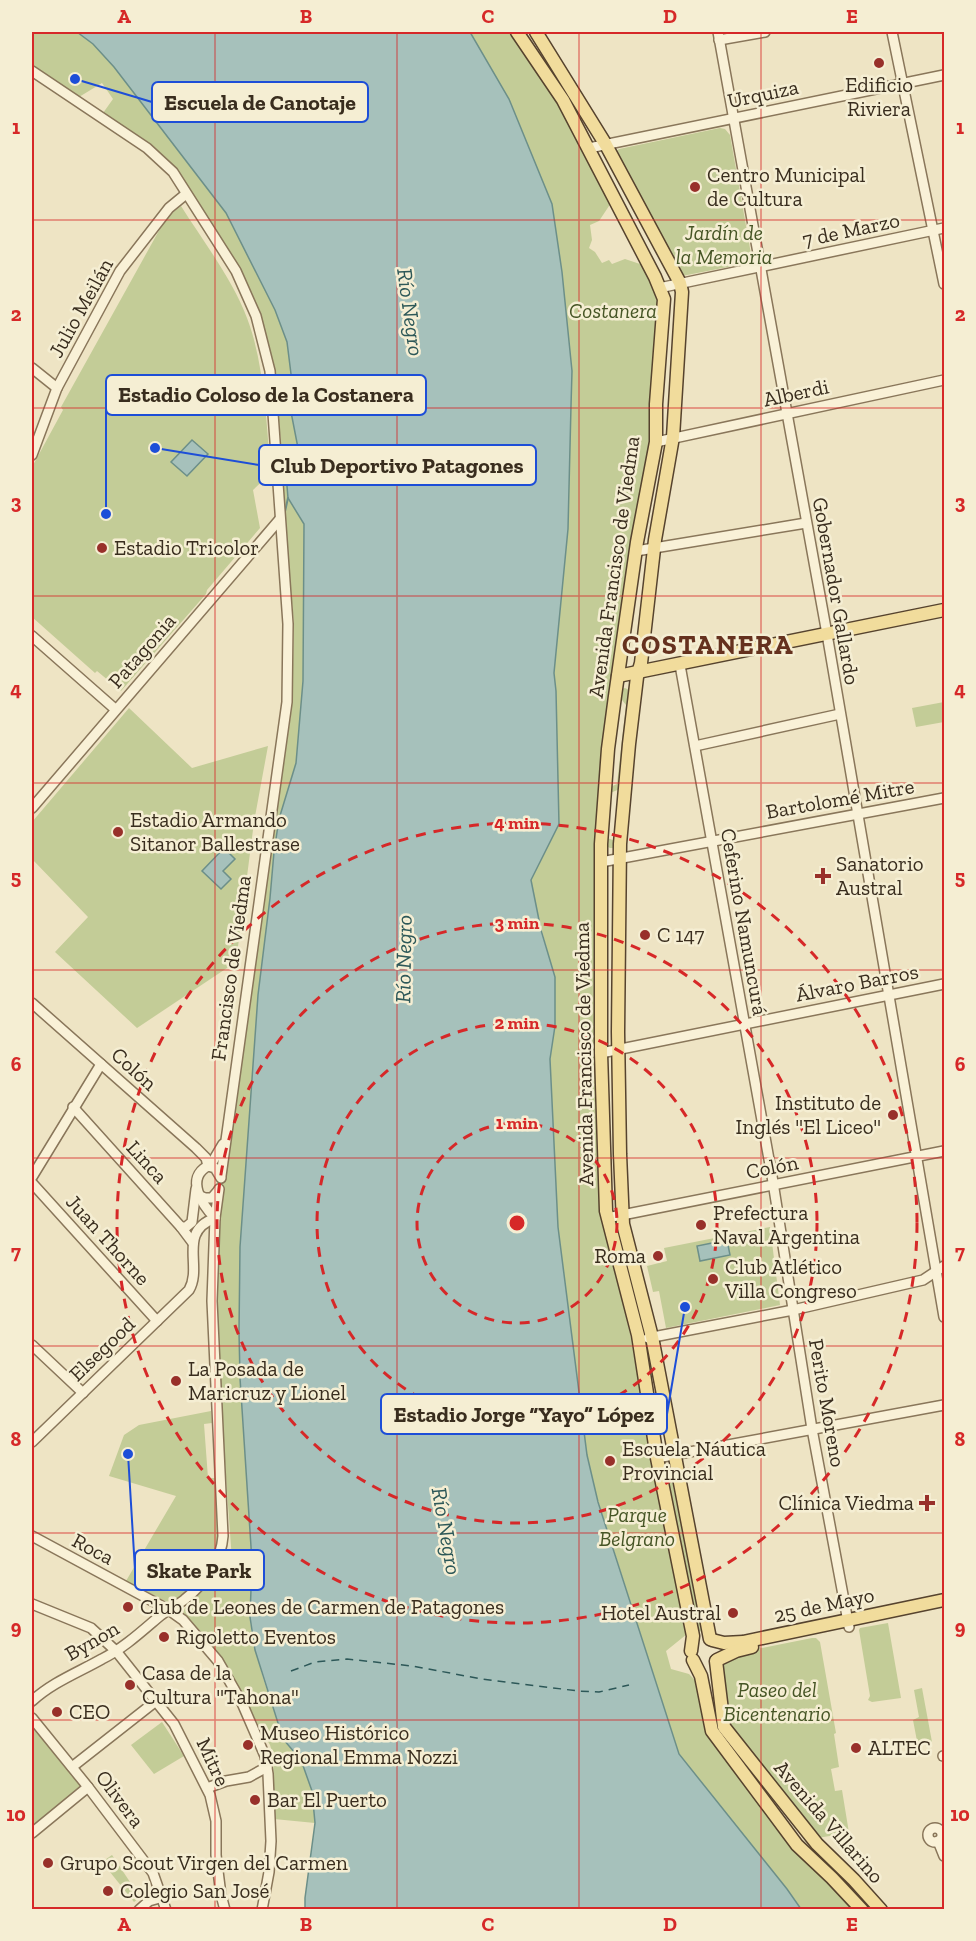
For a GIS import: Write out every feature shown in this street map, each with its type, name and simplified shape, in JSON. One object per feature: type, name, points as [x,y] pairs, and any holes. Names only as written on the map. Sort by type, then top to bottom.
[{"type":"main road","name":"Avenida Francisco de Viedma","points":[[517,32],[564,100],[664,299],[656,404],[656,442],[636,551],[608,749],[601,862],[601,1053],[607,1218]]},
{"type":"main road","name":"Avenida Francisco de Viedma","points":[[536,32],[563,72],[606,145],[680,283],[682,292],[674,437],[655,549],[628,744],[621,858],[618,964],[623,1214]]},
{"type":"main road","points":[[618,676],[945,610]]},
{"type":"main road","points":[[623,1214],[623,1224],[652,1337],[673,1455],[711,1640],[719,1648],[716,1661]]},
{"type":"main road","name":"Avenida Villarino","points":[[607,1218],[639,1339],[657,1458],[693,1636],[692,1655],[701,1677],[712,1731],[797,1845],[862,1910]]},
{"type":"main road","name":"25 de Mayo","points":[[692,1655],[703,1667],[712,1665],[736,1651],[945,1600]]},
{"type":"main road","name":"25 de Mayo","points":[[711,1640],[743,1642],[945,1607]]},
{"type":"main road","points":[[692,1655],[698,1640],[711,1640]]},
{"type":"main road","name":"Avenida Villarino","points":[[716,1661],[724,1726],[817,1844],[881,1910]]},
{"type":"street","points":[[719,36],[765,32]]},
{"type":"street","points":[[892,32],[945,284]]},
{"type":"street","name":"Gobernador Gallardo","points":[[719,36],[827,634],[916,1157],[941,1268],[945,1317]]},
{"type":"street","name":"Francisco de Viedma","points":[[32,71],[147,148],[173,172],[236,271],[256,316],[270,371],[288,624],[287,702],[215,1218],[212,1301],[223,1545],[220,1556],[208,1575],[183,1601],[169,1610]]},
{"type":"street","name":"Urquiza","points":[[589,148],[945,75]]},
{"type":"street","name":"Julio Meilán","points":[[32,455],[57,388],[120,271],[162,216],[186,194]]},
{"type":"street","name":"7 de Marzo","points":[[659,288],[945,228]]},
{"type":"street","points":[[32,368],[57,388]]},
{"type":"street","name":"Alberdi","points":[[656,442],[945,380]]},
{"type":"street","name":"Patagonia","points":[[32,808],[280,519]]},
{"type":"street","points":[[636,551],[806,523]]},
{"type":"street","points":[[32,636],[115,709]]},
{"type":"street","name":"Ceferino Namuncurá","points":[[680,665],[773,1185]]},
{"type":"street","points":[[695,746],[840,714]]},
{"type":"street","name":"Bartolomé Mitre","points":[[601,862],[945,798]]},
{"type":"street","name":"Álvaro Barros","points":[[601,1053],[945,984]]},
{"type":"street","name":"Colón","points":[[32,1003],[196,1148],[206,1158],[209,1166]]},
{"type":"street","points":[[32,1177],[101,1064]]},
{"type":"street","name":"Linca","points":[[73,1107],[193,1243]]},
{"type":"street","name":"Francisco de Viedma","points":[[196,1186],[200,1172],[209,1166],[225,1142]]},
{"type":"street","name":"Colón","points":[[607,1218],[945,1151]]},
{"type":"street","points":[[209,1166],[221,1176]]},
{"type":"street","name":"Juan Thorne","points":[[32,1183],[157,1321]]},
{"type":"street","name":"Perito Moreno","points":[[773,1185],[812,1429],[848,1623]]},
{"type":"street","points":[[181,1227],[186,1227],[192,1222],[196,1186]]},
{"type":"street","points":[[193,1243],[200,1227],[215,1218],[196,1186]]},
{"type":"street","points":[[200,1196],[212,1198],[219,1189]]},
{"type":"street","name":"Elsegood","points":[[32,1442],[190,1288],[193,1243]]},
{"type":"street","points":[[639,1339],[793,1310],[923,1280],[941,1268]]},
{"type":"street","points":[[32,1344],[83,1393]]},
{"type":"street","points":[[657,1458],[945,1405]]},
{"type":"street","name":"Roca","points":[[32,1536],[169,1610],[183,1620],[218,1661],[256,1731],[265,1755],[270,1841],[269,1872],[262,1910]]},
{"type":"street","name":"Mitre","points":[[32,1604],[91,1628],[116,1651],[174,1724],[207,1788],[216,1821],[217,1858],[225,1910]]},
{"type":"street","name":"Bynon","points":[[32,1701],[64,1677],[116,1651],[169,1610]]},
{"type":"street","points":[[72,1767],[156,1701]]},
{"type":"street","name":"Olivera","points":[[32,1718],[88,1786],[153,1873],[166,1910]]},
{"type":"street","points":[[207,1788],[249,1777],[267,1767]]},
{"type":"street","points":[[32,1833],[88,1786]]},
{"type":"street","points":[[938,1841],[945,1856]]},
{"type":"street","points":[[139,1910],[149,1901],[163,1897]]},
{"type":"green space","points":[[32,32],[77,32],[93,44],[114,67],[226,213],[275,310],[287,342],[292,382],[291,412],[298,448],[296,452],[287,457],[285,476],[304,524],[303,681],[296,763],[279,819],[258,995],[240,1247],[240,1378],[252,1562],[250,1617],[252,1636],[283,1738],[301,1760],[308,1775],[315,1823],[274,1819],[273,1755],[270,1745],[217,1653],[183,1612],[217,1575],[228,1578],[232,1560],[220,1394],[217,1299],[222,1188],[292,707],[294,623],[274,368],[261,316],[240,269],[175,167],[151,144],[103,113],[113,99],[102,83],[79,97],[32,65]]},
{"type":"green space","name":"Costanera","points":[[453,32],[512,32],[560,102],[613,200],[599,221],[590,225],[592,240],[589,248],[595,252],[602,263],[609,260],[612,264],[625,259],[646,266],[661,298],[651,441],[604,749],[597,1053],[600,1208],[630,1333],[651,1456],[687,1634],[666,1651],[671,1669],[689,1674],[698,1683],[707,1729],[856,1909],[801,1909],[679,1754],[595,1491],[587,1455],[558,1227],[550,1059],[555,1020],[548,953],[532,893],[531,880],[556,691]]},
{"type":"green space","name":"Jardín de la Memoria","points":[[720,128],[725,129],[730,135],[751,254],[743,264],[682,276],[615,152],[619,149]]},
{"type":"green space","points":[[181,206],[226,275],[247,318],[258,355],[271,473],[253,490],[260,528],[121,691],[97,671],[95,673],[32,617],[32,467],[63,410],[61,407],[166,218]]},
{"type":"green space","points":[[621,689],[629,690],[630,695],[620,789],[610,793],[607,838],[616,841],[614,848],[610,848],[606,846],[608,788],[617,784],[626,705],[618,695]]},
{"type":"green space","points":[[944,702],[944,722],[916,727],[912,708]]},
{"type":"green space","points":[[129,708],[192,768],[268,746],[254,822],[236,962],[137,1028],[55,952],[88,917],[32,859],[32,822]]},
{"type":"green space","name":"Club Atlético Villa Congreso","points":[[770,1227],[780,1305],[666,1328],[659,1291],[653,1292],[647,1266],[667,1261],[664,1248]]},
{"type":"green space","points":[[211,1411],[212,1423],[204,1424],[208,1478],[216,1478],[218,1544],[211,1561],[191,1588],[175,1600],[167,1602],[126,1581],[176,1496],[109,1476],[124,1435],[139,1425]]},
{"type":"green space","points":[[669,1474],[702,1629],[700,1632],[667,1477]]},
{"type":"green space","name":"Paseo del Bicentenario","points":[[888,1623],[901,1698],[872,1702],[868,1700],[870,1696],[859,1630]]},
{"type":"green space","name":"Paseo del Bicentenario","points":[[812,1638],[820,1642],[836,1733],[834,1734],[839,1767],[831,1769],[835,1791],[842,1790],[849,1833],[817,1838],[726,1724],[721,1671],[723,1663],[737,1653]]},
{"type":"green space","points":[[922,1688],[932,1742],[921,1744],[917,1741],[913,1720],[919,1717],[914,1690]]},
{"type":"green space","points":[[162,1722],[184,1756],[154,1774],[131,1745]]},
{"type":"green space","points":[[32,1727],[80,1785],[80,1788],[32,1830]]},
{"type":"green space","points":[[112,1855],[140,1897],[134,1902],[102,1862]]},
{"type":"water","name":"Río Negro","points":[[77,32],[470,32],[509,99],[552,204],[562,272],[572,371],[568,529],[554,673],[559,824],[531,880],[541,930],[555,977],[555,1026],[550,1059],[558,1227],[587,1455],[598,1502],[679,1754],[801,1909],[305,1909],[315,1823],[312,1791],[301,1760],[283,1739],[255,1650],[250,1617],[252,1562],[239,1332],[240,1247],[258,995],[279,819],[296,763],[303,681],[304,524],[288,498],[285,462],[287,457],[296,452],[298,448],[291,412],[292,382],[287,342],[275,310],[226,213],[114,67],[93,44]]},
{"type":"water","points":[[192,440],[208,454],[187,476],[171,462]]},
{"type":"water","points":[[224,848],[235,859],[223,871],[231,879],[221,889],[202,871]]},
{"type":"water","points":[[727,1240],[730,1255],[700,1261],[697,1246]]},
{"type":"waterway","points":[[284,516],[288,498]]},
{"type":"ferry route","points":[[291,1671],[315,1662],[347,1659],[412,1666],[482,1679],[578,1691],[599,1692],[629,1685]]},
{"type":"place","name":"Edificio Riviera","points":[[879,63]]},
{"type":"place","name":"Escuela de Canotaje","points":[[75,79]]},
{"type":"place","name":"Centro Municipal de Cultura","points":[[695,187]]},
{"type":"place","name":"Club Deportivo Patagones","points":[[155,448]]},
{"type":"place","name":"Estadio Coloso de la Costanera","points":[[106,514]]},
{"type":"place","name":"Estadio Tricolor","points":[[102,548]]},
{"type":"place","name":"Estadio Armando Sitanor Ballestrase","points":[[118,832]]},
{"type":"place","name":"Sanatorio Austral","points":[[823,876]]},
{"type":"place","name":"C 147","points":[[645,935]]},
{"type":"place","name":"Instituto de Inglés \"El Liceo\"","points":[[893,1115]]},
{"type":"place","name":"Prefectura Naval Argentina","points":[[701,1225]]},
{"type":"place","name":"Roma","points":[[658,1256]]},
{"type":"place","name":"Club Atlético Villa Congreso","points":[[713,1279]]},
{"type":"place","name":"Estadio Jorge “Yayo” López","points":[[685,1307]]},
{"type":"place","name":"La Posada de Maricruz y Lionel","points":[[176,1381]]},
{"type":"place","name":"Skate Park","points":[[128,1454]]},
{"type":"place","name":"Escuela Náutica Provincial","points":[[610,1461]]},
{"type":"place","name":"Clínica Viedma","points":[[927,1503]]},
{"type":"place","name":"Club de Leones de Carmen de Patagones","points":[[128,1607]]},
{"type":"place","name":"Hotel Austral","points":[[733,1613]]},
{"type":"place","name":"Rigoletto Eventos","points":[[164,1637]]},
{"type":"place","name":"Casa de la Cultura \"Tahona\"","points":[[130,1685]]},
{"type":"place","name":"CEO","points":[[57,1712]]},
{"type":"place","name":"Museo Histórico Regional Emma Nozzi","points":[[248,1745]]},
{"type":"place","name":"ALTEC","points":[[856,1748]]},
{"type":"place","name":"Bar El Puerto","points":[[255,1800]]},
{"type":"place","name":"Grupo Scout Virgen del Carmen","points":[[48,1863]]},
{"type":"place","name":"Colegio San José","points":[[108,1891]]},
{"type":"district","name":"COSTANERA","points":[[708,645]]},
{"type":"park label","name":"Parque Belgrano","points":[[637,1527]]}]
